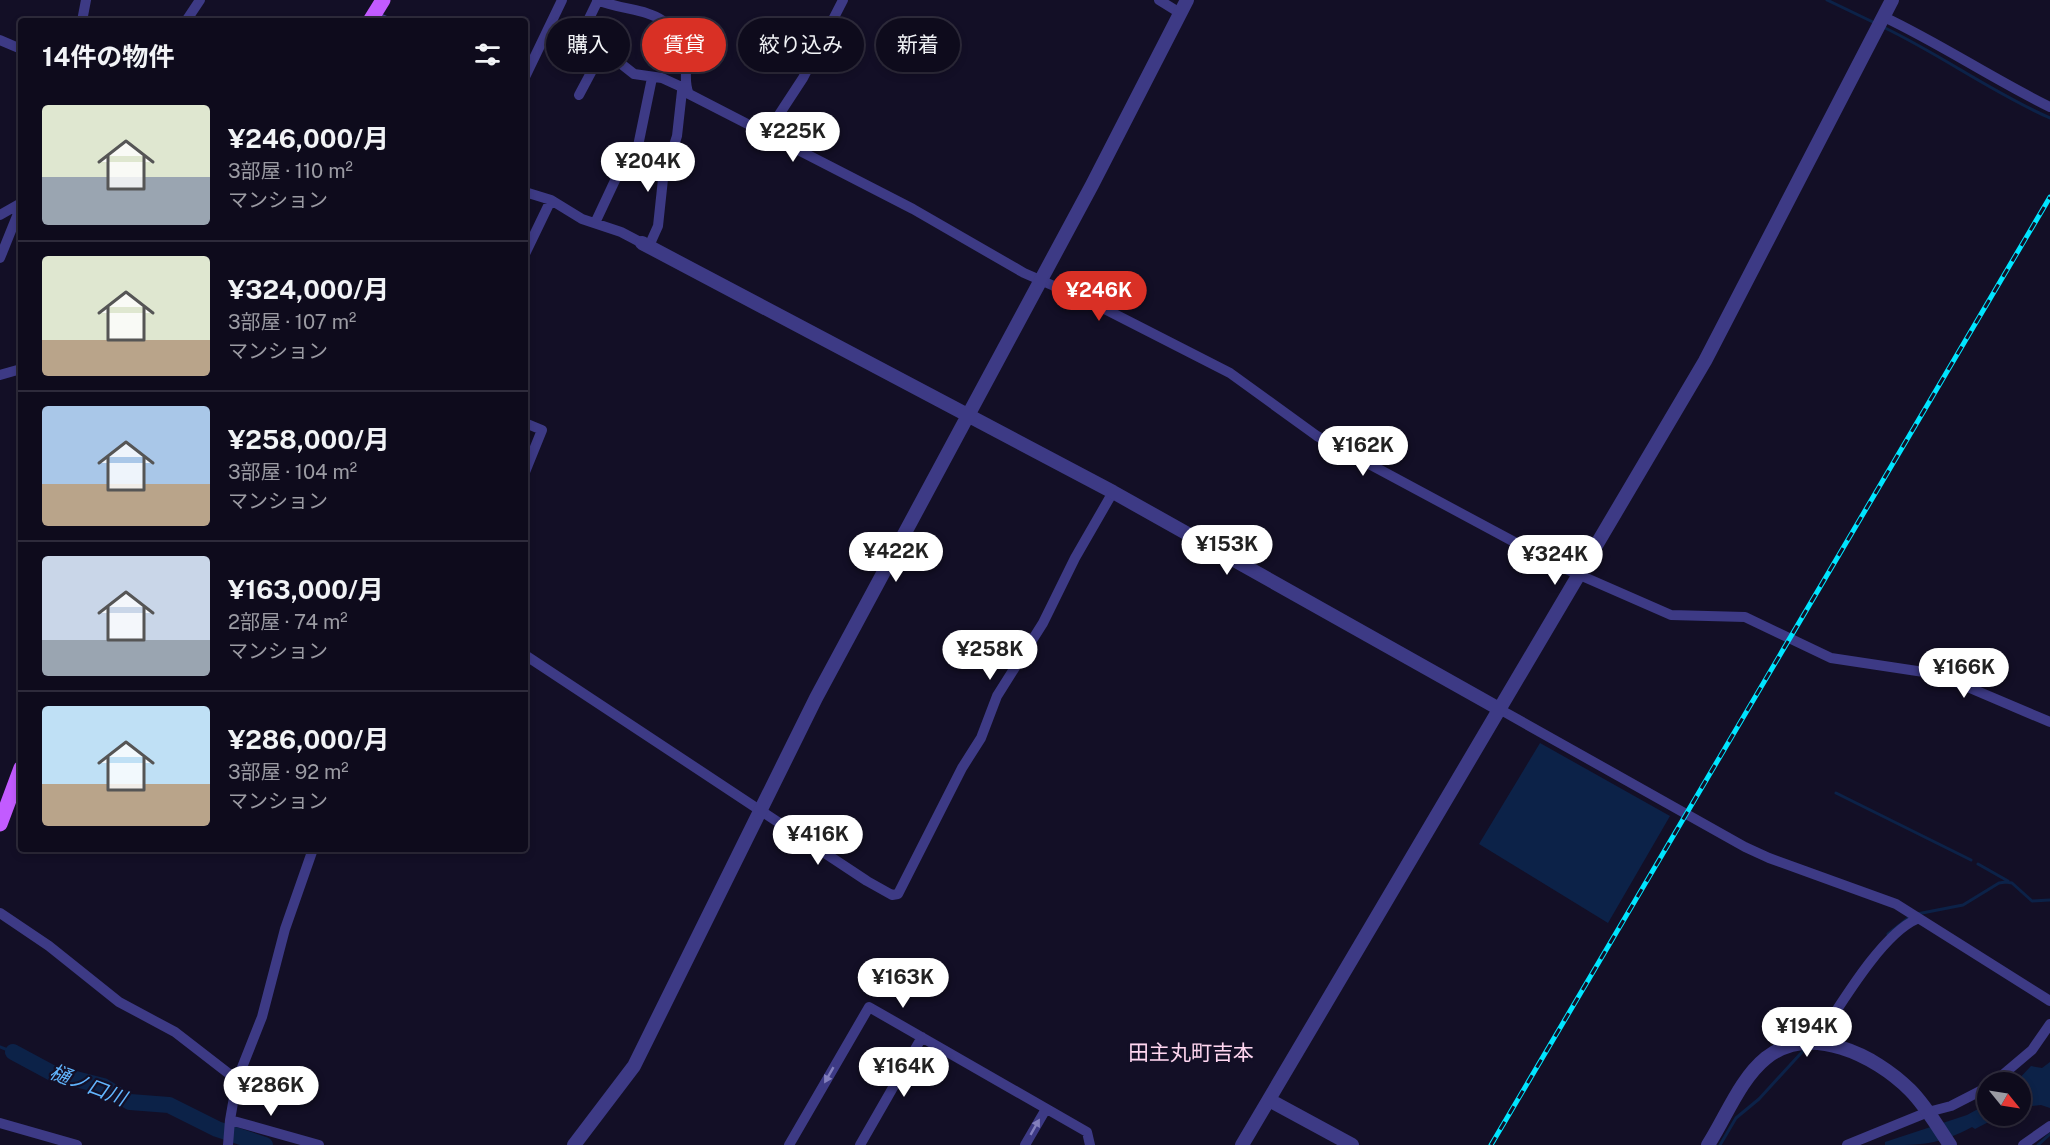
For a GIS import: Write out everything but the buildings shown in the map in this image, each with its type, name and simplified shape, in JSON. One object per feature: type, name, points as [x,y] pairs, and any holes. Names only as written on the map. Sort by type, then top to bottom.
[{"type":"main road","points":[[377,18],[383,0]]},
{"type":"main road","points":[[0,824],[18,776]]},
{"type":"street","points":[[83,18],[86,0]]},
{"type":"street","points":[[188,18],[200,0]]},
{"type":"street","points":[[530,52],[562,0]]},
{"type":"street","points":[[589,18],[598,0],[623,9],[651,13],[674,29],[686,62],[686,88],[689,94],[767,133],[1041,280],[1091,302],[1230,373],[1317,436],[1579,575],[1671,615],[1745,617],[1831,658],[1938,674],[2050,722]]},
{"type":"street","points":[[767,133],[802,78],[843,0]]},
{"type":"street","points":[[574,1145],[634,1066],[816,698],[1041,280],[1184,6],[1159,0]]},
{"type":"street","points":[[1242,1145],[1501,710],[1705,361],[1892,0]]},
{"type":"street","points":[[1883,17],[1930,39],[2032,99],[2050,107]]},
{"type":"street","points":[[0,40],[18,48]]},
{"type":"street","points":[[630,71],[652,78],[662,78],[686,88]]},
{"type":"street","points":[[579,95],[591,72]]},
{"type":"street","points":[[595,223],[613,183],[638,146],[652,78]]},
{"type":"street","points":[[645,245],[658,226],[663,179],[677,136],[682,91],[686,88]]},
{"type":"street","points":[[2032,99],[2050,102]]},
{"type":"street","points":[[528,193],[551,200],[582,219],[645,245],[1113,492],[1150,515],[1745,847],[1788,865],[1879,896],[1934,925],[2050,1001]]},
{"type":"street","points":[[528,248],[551,200]]},
{"type":"street","points":[[0,215],[18,206]]},
{"type":"street","points":[[0,258],[18,212]]},
{"type":"street","points":[[0,375],[18,370]]},
{"type":"street","points":[[528,424],[542,430],[528,465]]},
{"type":"street","points":[[528,657],[867,881],[892,895],[898,894],[962,768],[981,738],[997,696],[1043,623],[1075,558],[1113,492]]},
{"type":"street","points":[[228,1144],[237,1080],[262,1017],[285,929],[312,852]]},
{"type":"street","points":[[0,913],[49,946],[119,1002],[176,1032],[237,1080]]},
{"type":"street","points":[[1816,1042],[1881,949],[1914,916]]},
{"type":"street","points":[[789,1145],[869,1006],[1087,1132],[1090,1145]]},
{"type":"street","points":[[2006,1072],[2032,1050],[2050,1024]]},
{"type":"street","points":[[860,1145],[922,1037]]},
{"type":"street","points":[[1708,1145],[1752,1074],[1764,1060],[1788,1046],[1816,1042],[1843,1050],[1881,1068],[1908,1088],[1929,1113],[1950,1145]]},
{"type":"street","points":[[1847,1145],[1951,1106],[1977,1093]]},
{"type":"street","points":[[1269,1100],[1352,1145]]},
{"type":"street","points":[[1025,1145],[1046,1108]]},
{"type":"street","points":[[230,1122],[319,1145]]},
{"type":"street","points":[[0,1123],[77,1145]]},
{"type":"street","points":[[2023,1145],[2050,1126]]},
{"type":"water","points":[[1540,743],[1670,816],[1608,923],[1479,844]]},
{"type":"water","points":[[2050,1062],[2050,1108],[2041,1105],[2031,1106],[2031,1072],[2025,1072],[2031,1066],[2042,1068]]},
{"type":"water","points":[[1977,1110],[1977,1126],[1981,1126],[1975,1129],[1972,1127],[1930,1143],[1885,1145],[1885,1142],[1967,1115]]},
{"type":"waterway","points":[[1827,0],[1877,24]]},
{"type":"waterway","points":[[1883,27],[2007,97],[2050,118]]},
{"type":"waterway","points":[[1836,793],[1971,860]]},
{"type":"waterway","points":[[1978,864],[2008,881]]},
{"type":"waterway","points":[[1917,914],[1963,905],[1999,883],[2006,882],[2012,883],[2032,901],[2050,900]]},
{"type":"waterway","points":[[1888,934],[1911,916]]},
{"type":"waterway","points":[[1814,1034],[1825,1019]]},
{"type":"waterway","points":[[0,1047],[13,1052]]},
{"type":"waterway","points":[[1720,1145],[1736,1118],[1759,1099],[1803,1051]]},
{"type":"waterway","name":"樋ノ口川","points":[[13,1052],[52,1073],[103,1086],[130,1102],[169,1105],[217,1129],[265,1145]]},
{"type":"waterway","points":[[2038,1145],[2050,1134]]},
{"type":"railway","points":[[1491,1145],[2050,197]]},
{"type":"district","name":"田主丸町吉本","points":[[1191,1053]]}]
